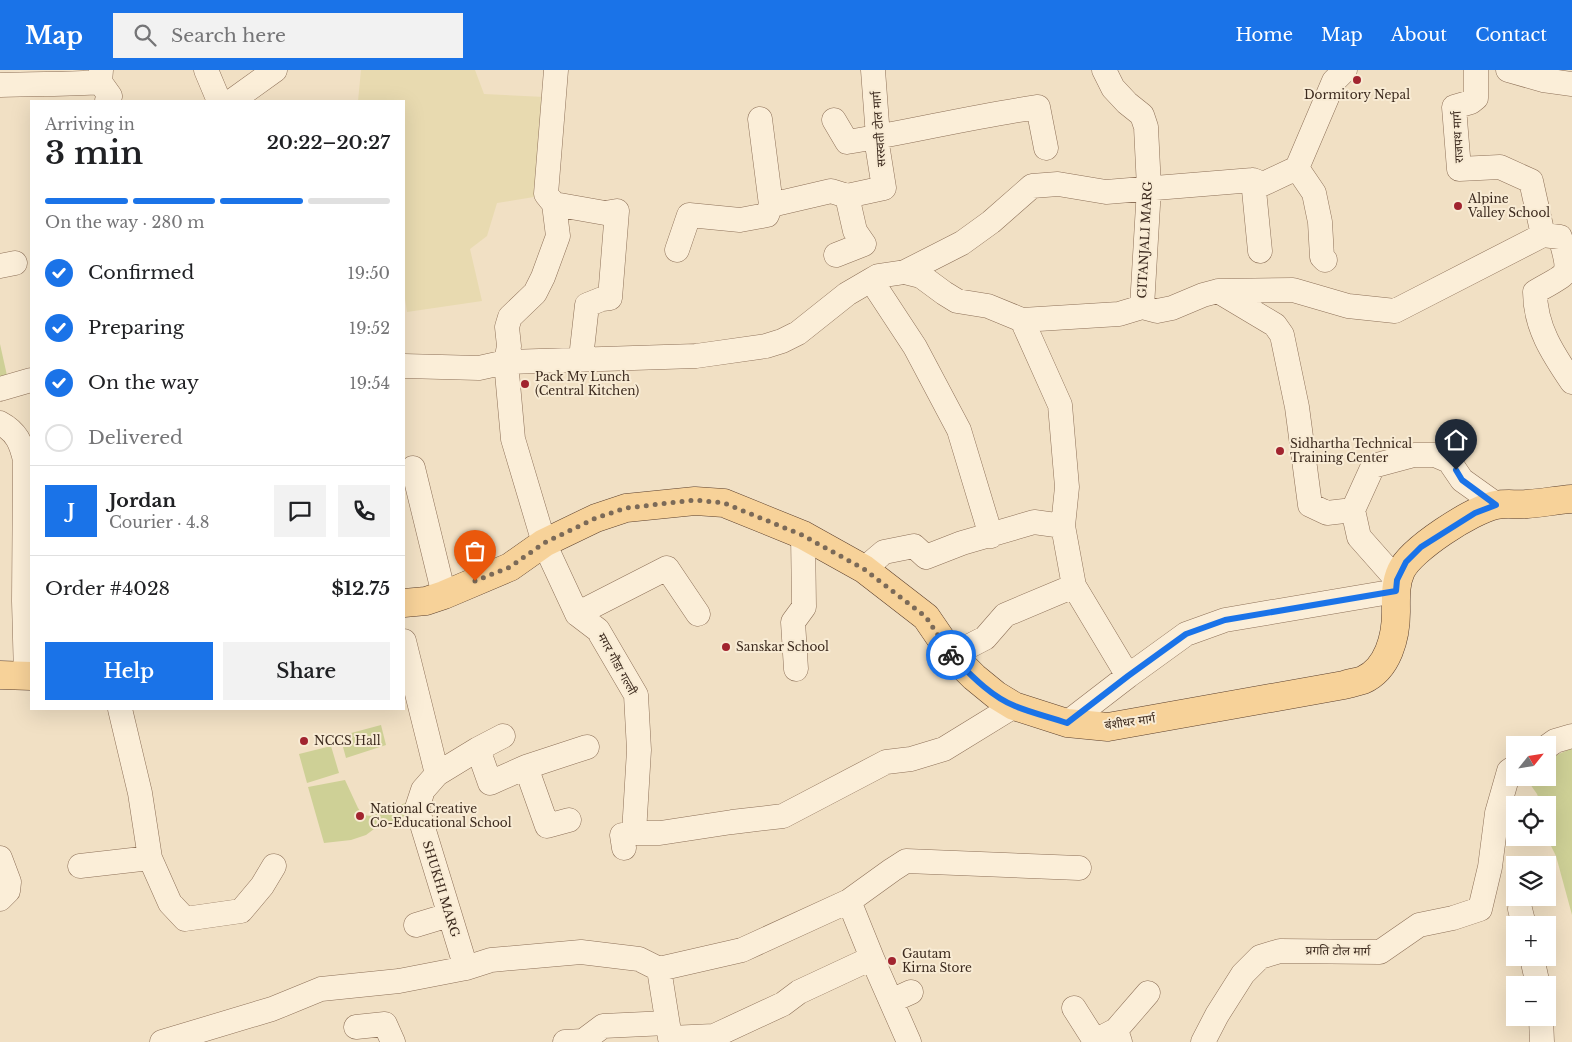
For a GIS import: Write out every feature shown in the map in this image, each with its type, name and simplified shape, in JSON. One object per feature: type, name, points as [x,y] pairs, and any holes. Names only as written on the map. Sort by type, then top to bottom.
[{"type":"main road","points":[[1397,586],[1406,562],[1421,547],[1475,513],[1496,505],[1528,504],[1572,499]]},
{"type":"main road","name":"बंशीधर मार्ग","points":[[405,603],[426,601],[444,595],[510,567],[544,543],[596,518],[626,508],[695,500],[724,503],[802,535],[864,569],[926,617],[952,655],[974,677],[996,695],[1014,706],[1067,723],[1108,727],[1364,680],[1380,666],[1390,649],[1396,621],[1397,586]]},
{"type":"street","points":[[206,70],[219,100]]},
{"type":"street","points":[[233,100],[275,70]]},
{"type":"street","name":"मगर गौडा गल्ली","points":[[556,70],[546,194],[554,204],[558,236],[544,277],[535,293],[510,318],[507,328],[509,346],[506,362],[513,439],[544,543],[577,614],[598,630],[636,694],[639,750],[629,841],[660,833],[783,816],[886,762],[911,759],[944,749],[1014,706]]},
{"type":"street","name":"सरस्वती टोल मार्ग","points":[[847,196],[884,188],[877,144],[874,70]]},
{"type":"street","name":"GITANJALI MARG","points":[[1104,70],[1113,88],[1142,115],[1146,127],[1149,188],[1142,307],[1157,311],[1172,308],[1218,291],[1293,290],[1348,306],[1395,311],[1559,237]]},
{"type":"street","points":[[405,366],[479,368],[506,362],[581,358],[696,356],[782,342],[798,333],[847,294],[878,276],[905,272],[962,243],[991,222],[1032,186],[1058,184],[1106,192],[1253,180],[1263,184],[1297,168],[1334,81],[1344,70]]},
{"type":"street","name":"राजपथ मार्ग","points":[[1476,70],[1476,98],[1471,102],[1454,107],[1459,169],[1500,167],[1531,181],[1559,237],[1568,262],[1567,270],[1563,275],[1535,292],[1535,301],[1543,334],[1552,354],[1572,382]]},
{"type":"street","points":[[1508,70],[1543,80],[1572,84]]},
{"type":"street","points":[[0,85],[30,77],[107,90]]},
{"type":"street","points":[[834,120],[847,142],[991,113],[1038,107],[1046,148]]},
{"type":"street","points":[[677,250],[689,215],[740,220],[767,215],[771,204],[760,119]]},
{"type":"street","points":[[1297,168],[1314,193],[1320,222],[1322,257],[1325,260]]},
{"type":"street","points":[[1253,180],[1260,252]]},
{"type":"street","points":[[771,204],[831,191],[847,196],[855,231],[864,244],[836,255]]},
{"type":"street","points":[[554,204],[605,213],[617,211],[610,298],[587,305],[581,358]]},
{"type":"street","points":[[905,272],[921,276],[944,294],[958,301],[988,306],[1022,320],[1119,314],[1142,307]]},
{"type":"street","points":[[871,280],[914,347],[959,430],[991,536]]},
{"type":"street","points":[[1218,291],[1275,325],[1282,335],[1297,407],[1310,505],[1327,513],[1353,510]]},
{"type":"street","points":[[1022,320],[1060,405],[1067,487],[1063,526],[1074,586],[1128,676]]},
{"type":"street","points":[[0,390],[30,380]]},
{"type":"street","points":[[0,423],[6,426],[19,439],[25,460],[24,601],[19,675]]},
{"type":"street","points":[[1067,723],[1186,634],[1225,620],[1397,586],[1359,537],[1353,510],[1373,466],[1414,455],[1435,455],[1449,461],[1462,480],[1496,505]]},
{"type":"street","points":[[413,468],[444,595]]},
{"type":"street","points":[[864,569],[884,552],[914,546],[926,557],[962,543],[1034,522],[1063,526]]},
{"type":"street","points":[[796,669],[793,622],[804,607],[802,535]]},
{"type":"street","points":[[577,614],[667,568],[698,614]]},
{"type":"street","points":[[952,655],[985,638],[1004,615],[1074,586]]},
{"type":"street","points":[[405,645],[437,774],[503,736]]},
{"type":"street","points":[[120,710],[140,793],[150,858],[170,903],[185,919],[241,911],[262,886],[274,866]]},
{"type":"street","points":[[1556,741],[1572,736]]},
{"type":"street","points":[[478,749],[490,784],[526,767],[587,747]]},
{"type":"street","points":[[526,767],[547,826],[569,820]]},
{"type":"street","name":"SHUKHI MARG","points":[[437,774],[423,790],[417,808],[466,968]]},
{"type":"street","name":"प्रगति टोल मार्ग","points":[[1203,1042],[1217,1015],[1243,974],[1260,956],[1280,951],[1380,952],[1419,925],[1453,918],[1480,909],[1490,867],[1497,813],[1506,782]]},
{"type":"street","points":[[0,858],[9,882],[8,891],[0,899]]},
{"type":"street","points":[[80,866],[150,858]]},
{"type":"street","points":[[162,1042],[272,1009],[321,990],[399,981],[466,968],[491,960],[581,952],[639,959],[658,968],[742,950],[849,901],[906,862],[1079,868]]},
{"type":"street","points":[[849,901],[872,958],[901,996],[909,1042]]},
{"type":"street","points":[[416,925],[449,915]]},
{"type":"street","points":[[565,1042],[584,1041],[603,1026],[669,1034],[714,1036],[782,1004],[799,992],[872,958]]},
{"type":"street","points":[[658,968],[669,1034]]},
{"type":"street","points":[[1074,1008],[1095,1040],[1118,1036],[1148,994]]},
{"type":"street","points":[[356,1027],[386,1024],[393,1042]]},
{"type":"street","points":[[1541,1026],[1542,1042]]},
{"type":"shaded area","points":[[361,70],[475,70],[484,94],[545,97],[540,196],[497,203],[487,236],[470,249],[482,301],[407,312],[405,299],[405,100],[358,100]]},
{"type":"green space","points":[[0,344],[8,380],[0,383]]},
{"type":"green space","points":[[381,725],[386,745],[346,758],[340,736]]},
{"type":"green space","points":[[331,746],[339,773],[307,783],[299,754]]},
{"type":"green space","points":[[1572,748],[1572,915],[1556,856],[1551,846],[1556,846],[1556,796],[1538,796],[1531,786],[1556,786],[1556,755]]},
{"type":"green space","points":[[345,780],[363,815],[371,816],[408,802],[412,813],[374,829],[366,835],[351,840],[324,843],[308,787]]},
{"type":"way so far","points":[[475,581],[510,567],[544,543],[596,518],[626,508],[695,500],[724,503],[802,535],[864,569],[926,617],[951,655]]},
{"type":"place","name":"Dormitory Nepal","points":[[1357,80]]},
{"type":"place","name":"Alpine Valley School","points":[[1458,206]]},
{"type":"place","name":"Pack My Lunch (Central Kitchen)","points":[[525,384]]},
{"type":"place","name":"Sidhartha Technical Training Center","points":[[1280,451]]},
{"type":"place","name":"Sanskar School","points":[[726,647]]},
{"type":"place","name":"NCCS Hall","points":[[304,741]]},
{"type":"place","name":"National Creative Co-Educational School","points":[[360,816]]},
{"type":"place","name":"Gautam Kirna Store","points":[[892,961]]},
{"type":"route","points":[[951,655],[996,695],[1014,706],[1067,723],[1186,634],[1225,620],[1396,591],[1397,580],[1406,562],[1421,547],[1475,513],[1496,505],[1462,480],[1456,470]]}]
